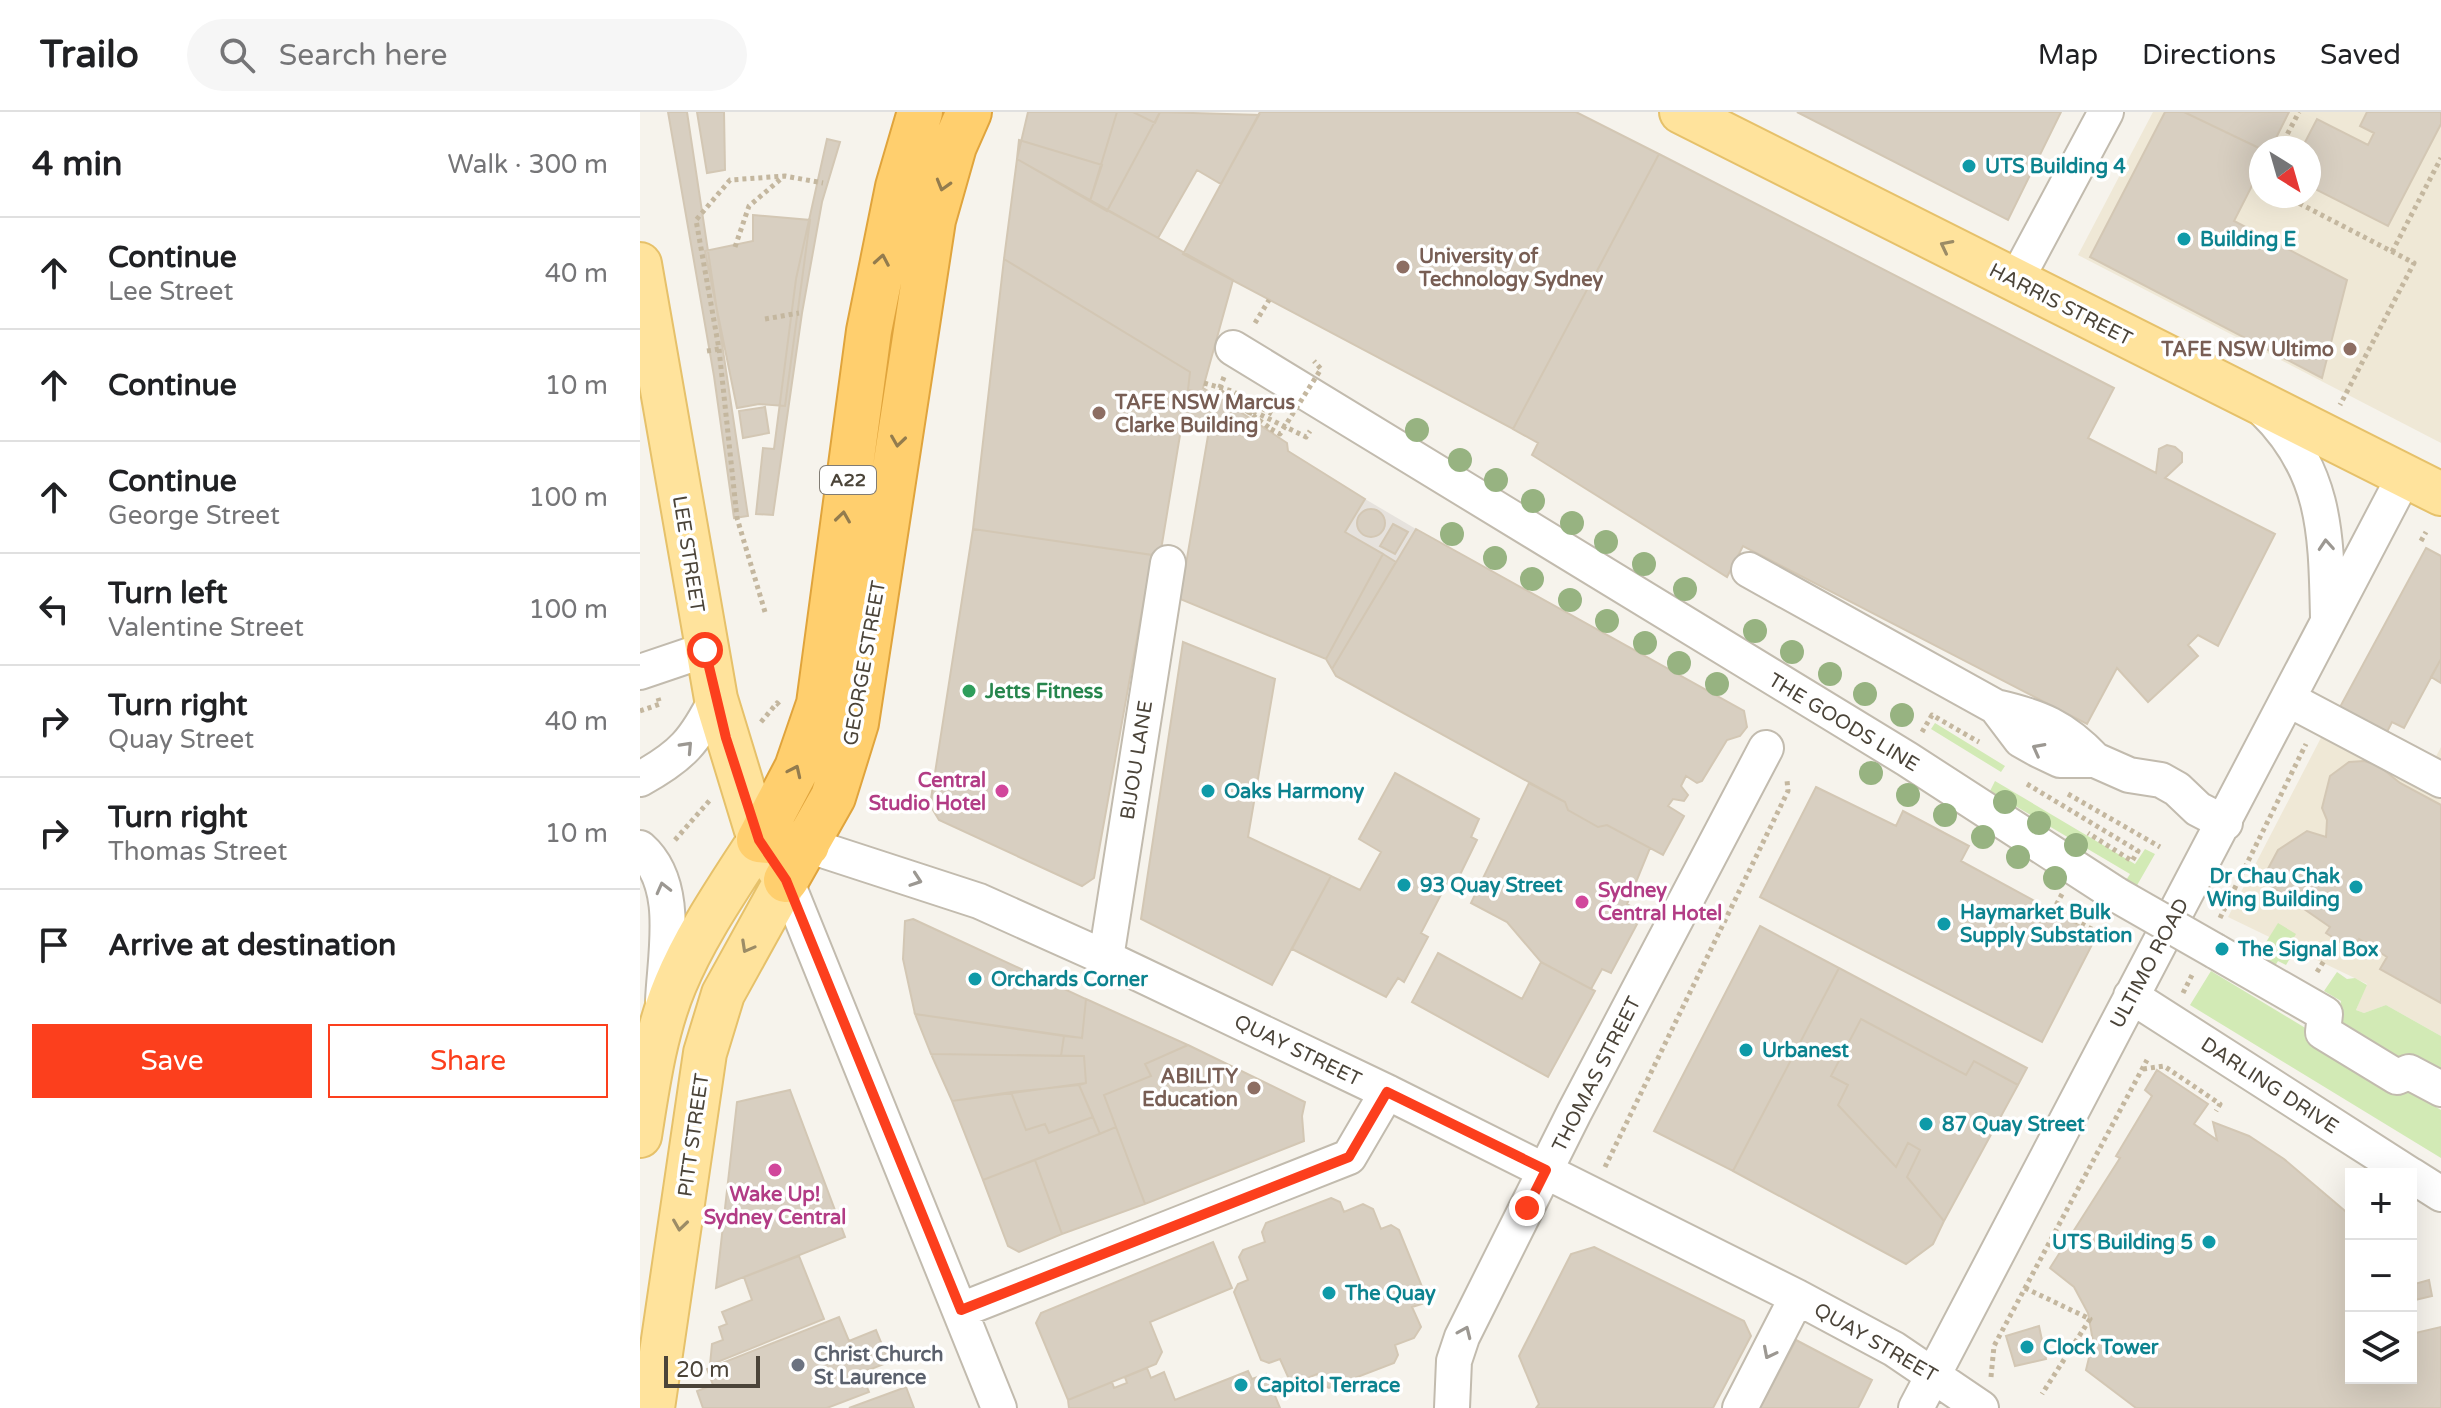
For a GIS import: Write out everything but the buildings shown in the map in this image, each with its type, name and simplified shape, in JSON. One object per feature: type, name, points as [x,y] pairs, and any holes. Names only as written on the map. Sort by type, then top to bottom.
[{"type":"highway","name":"GEORGE STREET","points":[[759,840],[797,768],[819,704],[869,331],[898,187],[920,112]]},
{"type":"highway","name":"GEORGE STREET","points":[[797,862],[833,797],[852,742],[930,235],[954,146],[969,112]]},
{"type":"highway","points":[[759,840],[797,862]]},
{"type":"main road","name":"HARRIS STREET","points":[[1681,112],[2405,475],[2433,513]]},
{"type":"main road","name":"LEE STREET","points":[[640,264],[705,650],[716,699],[759,840]]},
{"type":"main road","points":[[640,1136],[662,1022],[686,962],[759,840]]},
{"type":"main road","name":"PITT STREET","points":[[653,1408],[705,1053],[723,994],[797,862]]},
{"type":"street","points":[[2015,282],[2106,112]]},
{"type":"street","name":"THE GOODS LINE","points":[[1228,364],[1907,759],[2117,895],[2325,1014],[2323,1032],[2397,1077],[2409,1072],[2441,1089]]},
{"type":"street","points":[[2248,395],[2292,443],[2314,482],[2325,531],[2328,623]]},
{"type":"street","name":"ULTIMO ROAD","points":[[1916,1408],[2131,996],[2211,816],[2288,699],[2405,475]]},
{"type":"street","name":"BIJOU LANE","points":[[1106,958],[1168,563]]},
{"type":"street","points":[[1749,570],[1996,707],[2021,740],[2037,749],[2060,760],[2095,760],[2129,775],[2151,796],[2172,806],[2211,816]]},
{"type":"street","points":[[640,672],[705,650]]},
{"type":"street","points":[[640,779],[681,754],[696,738],[716,699]]},
{"type":"street","points":[[2288,699],[2441,780]]},
{"type":"street","name":"THOMAS STREET","points":[[1452,1408],[1454,1361],[1462,1337],[1546,1170],[1776,758]]},
{"type":"street","points":[[655,847],[666,899],[662,1022]]},
{"type":"street","points":[[797,862],[999,1408]]},
{"type":"street","name":"QUAY STREET","points":[[797,862],[979,901],[1106,958],[1546,1170],[1797,1297],[1934,1373],[1986,1397]]},
{"type":"street","name":"DARLING DRIVE","points":[[2131,996],[2401,1168]]},
{"type":"street","points":[[961,1310],[1349,1157],[1387,1092]]},
{"type":"street","name":"DARLING DRIVE","points":[[2417,1179],[2441,1194]]},
{"type":"street","points":[[1740,1408],[1797,1297]]},
{"type":"path","points":[[2286,136],[2299,112]]},
{"type":"path","points":[[2392,252],[2441,158]]},
{"type":"path","points":[[735,247],[749,206],[759,194],[785,176]]},
{"type":"path","points":[[765,612],[737,518],[719,349],[696,220],[730,180],[785,176],[823,183]]},
{"type":"path","points":[[2308,208],[2414,263],[2339,405]]},
{"type":"path","points":[[1266,332],[1254,324],[1269,300]]},
{"type":"path","points":[[765,319],[799,313]]},
{"type":"path","points":[[707,351],[719,349]]},
{"type":"path","points":[[1204,383],[1219,390],[1249,415],[1275,425],[1280,434],[1321,369],[1314,361]]},
{"type":"path","points":[[1219,390],[1228,364]]},
{"type":"path","points":[[1219,390],[1232,391],[1278,417],[1275,425]]},
{"type":"path","points":[[2421,541],[2433,513]]},
{"type":"path","points":[[760,723],[777,703]]},
{"type":"path","points":[[1934,741],[1921,734],[1932,715],[1988,747]]},
{"type":"path","points":[[2179,1001],[2209,948],[2308,740]]},
{"type":"path","points":[[1604,1168],[1788,791],[1776,758]]},
{"type":"path","points":[[2018,778],[2138,851],[2132,861],[2078,827]]},
{"type":"path","points":[[2066,792],[2160,847]]},
{"type":"path","points":[[655,847],[710,800]]},
{"type":"path","points":[[2056,911],[2112,940]]},
{"type":"path","points":[[1986,1397],[1994,1346],[2147,1060]]},
{"type":"path","points":[[2142,1070],[2164,1066],[2220,1104],[2216,1111]]},
{"type":"path","points":[[2025,1288],[2090,1319],[2042,1394]]},
{"type":"shaded area","name":"TAFE NSW Ultimo","points":[[2153,112],[2441,112],[2441,443],[2078,255]]},
{"type":"shaded area","points":[[1365,499],[1416,529],[1396,562],[1345,532]]},
{"type":"shaded area","name":"Dr Chau Chak Wing Building","points":[[2325,730],[2424,779],[2441,747],[2441,1036],[2386,1005],[2364,1013],[2356,1010],[2367,984],[2228,917]]},
{"type":"green space","points":[[1935,723],[2005,766],[2001,772],[1931,729]]},
{"type":"green space","points":[[1995,781],[2135,864],[2145,849],[2155,854],[2132,894],[2121,888],[2130,874],[1990,791]]},
{"type":"green space","points":[[2278,923],[2296,934],[2289,946],[2295,950],[2286,965],[2278,961],[2270,974],[2253,963]]},
{"type":"green space","points":[[2211,971],[2441,1110],[2441,1158],[2190,1005]]},
{"type":"green space","points":[[2337,972],[2347,979],[2355,978],[2367,985],[2356,1010],[2364,1013],[2386,1005],[2441,1036],[2441,1073],[2395,1067],[2334,1030],[2341,1001],[2324,991]]},
{"type":"place","name":"UTS Building 4","points":[[1969,166]]},
{"type":"place","name":"Building E","points":[[2184,239]]},
{"type":"place","name":"University of Technology Sydney","points":[[1403,267]]},
{"type":"place","name":"TAFE NSW Ultimo","points":[[2350,349]]},
{"type":"place","name":"TAFE NSW Marcus Clarke Building","points":[[1099,413]]},
{"type":"place","name":"Jetts Fitness","points":[[969,691]]},
{"type":"place","name":"Central Studio Hotel","points":[[1002,791]]},
{"type":"place","name":"Oaks Harmony","points":[[1208,791]]},
{"type":"place","name":"93 Quay Street","points":[[1404,885]]},
{"type":"place","name":"Dr Chau Chak Wing Building","points":[[2356,887]]},
{"type":"place","name":"Sydney Central Hotel","points":[[1582,902]]},
{"type":"place","name":"Haymarket Bulk Supply Substation","points":[[1944,924]]},
{"type":"place","name":"The Signal Box","points":[[2222,949]]},
{"type":"place","name":"Orchards Corner","points":[[975,979]]},
{"type":"place","name":"Urbanest","points":[[1746,1050]]},
{"type":"place","name":"ABILITY Education","points":[[1254,1088]]},
{"type":"place","name":"87 Quay Street","points":[[1926,1124]]},
{"type":"place","name":"Wake Up! Sydney Central","points":[[775,1170]]},
{"type":"place","name":"UTS Building 5","points":[[2209,1242]]},
{"type":"place","name":"The Quay","points":[[1329,1293]]},
{"type":"place","name":"Clock Tower","points":[[2027,1347]]},
{"type":"place","name":"Christ Church St Laurence","points":[[798,1365]]},
{"type":"place","name":"Capitol Terrace","points":[[1241,1385]]},
{"type":"route","points":[[705,650],[726,738],[759,840],[786,880],[961,1310],[1349,1157],[1387,1092],[1546,1170],[1527,1208]]}]
